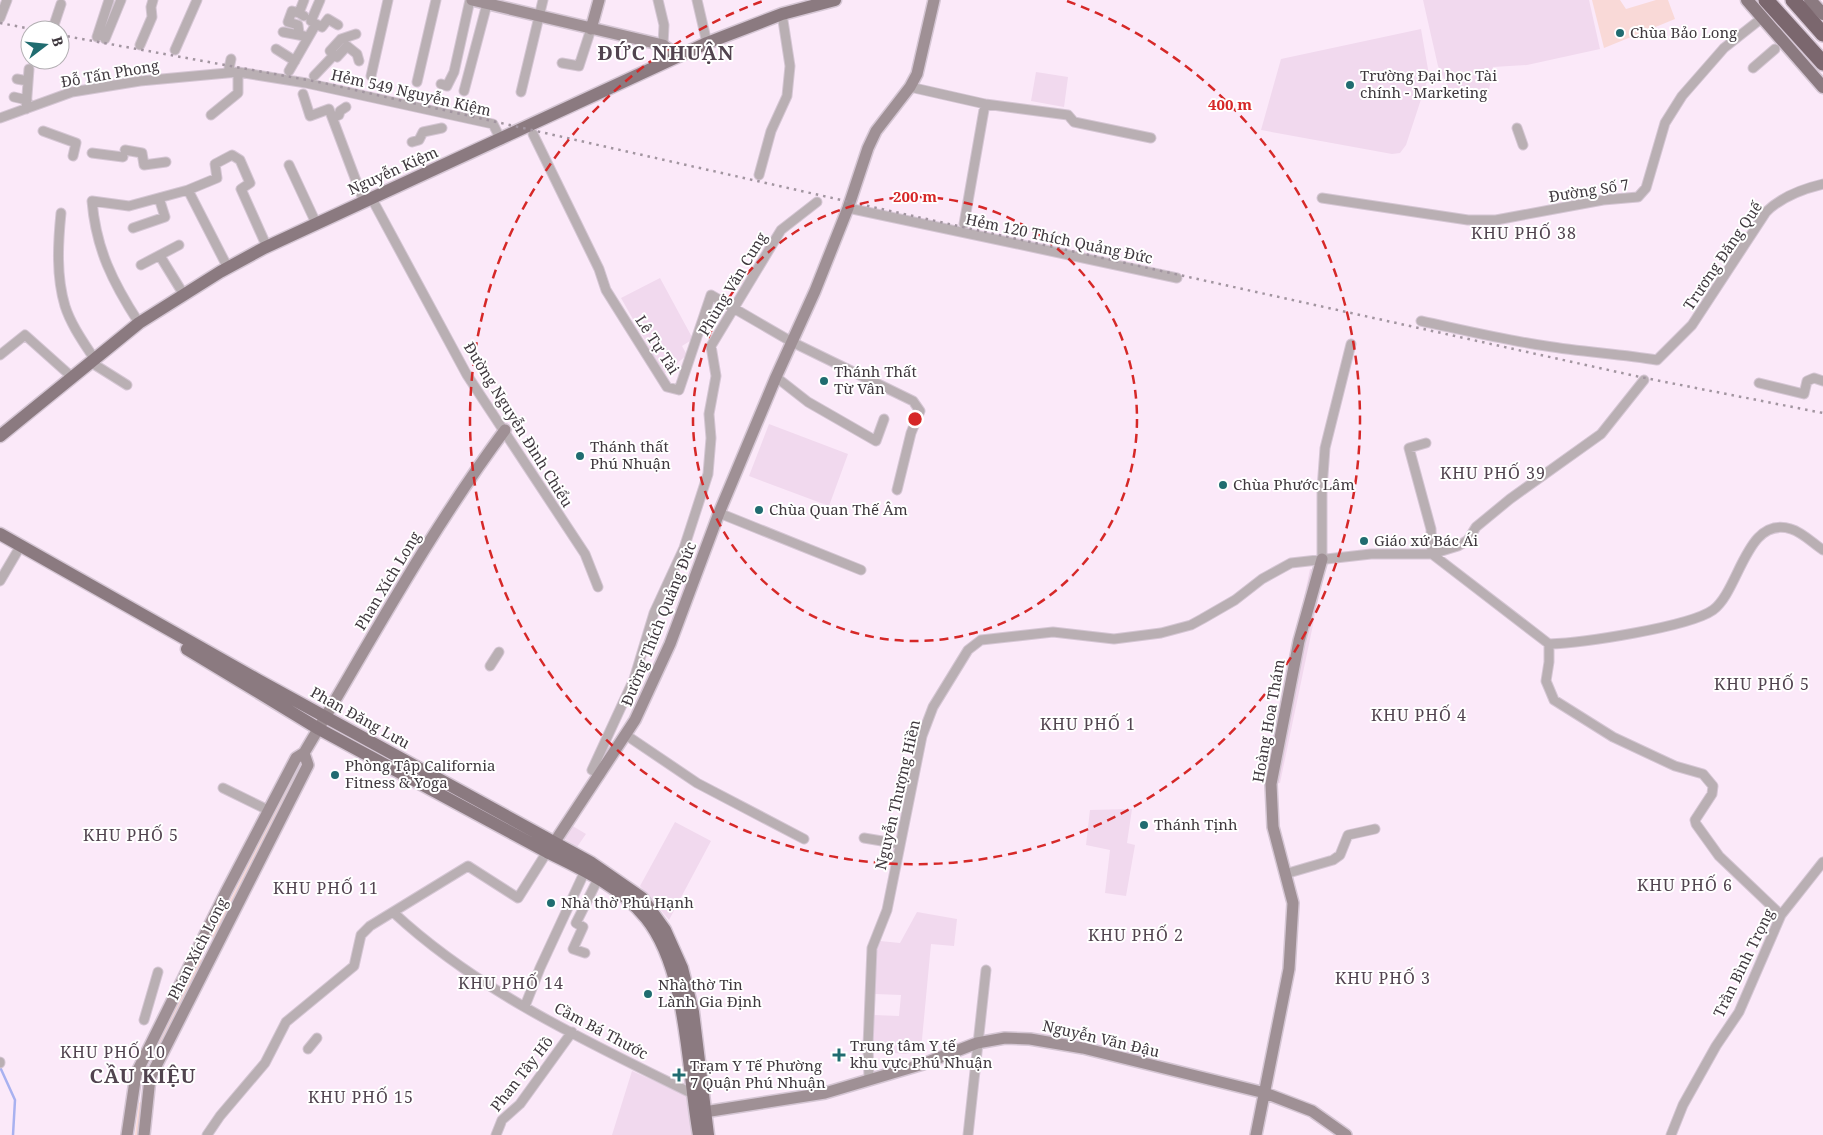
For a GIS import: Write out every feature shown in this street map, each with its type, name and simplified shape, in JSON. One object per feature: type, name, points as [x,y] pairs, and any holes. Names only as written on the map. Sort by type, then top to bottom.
[{"type":"highway","points":[[1766,0],[1823,63]]},
{"type":"highway","points":[[1793,0],[1823,34]]},
{"type":"main road","name":"Nguyễn Kiệm","points":[[0,436],[139,323],[228,268],[267,247],[707,43],[782,14],[835,0]]},
{"type":"main road","points":[[1747,0],[1823,86]]},
{"type":"main road","points":[[1810,0],[1823,14]]},
{"type":"main road","name":"Phan Đăng Lưu","points":[[0,534],[326,718],[550,848],[632,903],[646,918],[666,952],[681,1011],[700,1112],[708,1135]]},
{"type":"main road","name":"Phan Đăng Lưu","points":[[0,543],[162,634],[319,729],[550,848],[590,862],[642,898],[665,930],[682,968],[692,1012],[697,1092]]},
{"type":"main road","name":"Phan Đăng Lưu","points":[[699,1135],[700,1112]]},
{"type":"street","points":[[0,18],[7,0]]},
{"type":"street","points":[[109,0],[101,38],[121,0]]},
{"type":"street","points":[[140,45],[152,17],[150,8],[153,0]]},
{"type":"street","points":[[175,50],[197,0]]},
{"type":"street","points":[[299,13],[304,0]]},
{"type":"street","points":[[289,71],[308,38],[320,0]]},
{"type":"street","points":[[371,76],[388,0]]},
{"type":"street","points":[[417,82],[436,0]]},
{"type":"street","points":[[441,84],[447,86],[454,72],[471,0],[663,45],[678,56]]},
{"type":"street","points":[[521,92],[543,0]]},
{"type":"street","points":[[562,63],[579,66],[599,0]]},
{"type":"street","points":[[658,0],[664,25],[663,45]]},
{"type":"street","points":[[697,0],[707,43]]},
{"type":"street","points":[[884,419],[876,441],[808,402],[776,377],[815,292],[876,131],[910,87],[917,74],[934,0]]},
{"type":"street","points":[[55,20],[60,4]]},
{"type":"street","points":[[464,90],[487,4]]},
{"type":"street","points":[[299,33],[298,25],[288,22],[292,11],[299,13],[322,27],[328,19],[338,25]]},
{"type":"street","points":[[759,176],[771,132],[786,96],[790,66],[782,14]]},
{"type":"street","name":"Đường Số 7","points":[[1322,198],[1468,220],[1496,220],[1603,200],[1638,197],[1646,188],[1665,123],[1682,96],[1724,48],[1762,18]]},
{"type":"street","points":[[283,32],[294,35],[299,33],[308,38]]},
{"type":"street","points":[[356,34],[341,39],[330,52],[337,57],[347,46],[357,54],[360,61]]},
{"type":"street","points":[[276,49],[295,61]]},
{"type":"street","points":[[1754,68],[1775,49]]},
{"type":"street","points":[[314,76],[334,54]]},
{"type":"street","points":[[228,73],[231,59]]},
{"type":"street","points":[[14,97],[26,104],[28,70]]},
{"type":"street","points":[[211,115],[238,92],[238,72]]},
{"type":"street","name":"Đỗ Tấn Phong","points":[[0,118],[26,104],[72,92],[140,81],[238,72],[306,83]]},
{"type":"street","points":[[17,79],[28,81]]},
{"type":"street","name":"Hẻm 549 Nguyễn Kiệm","points":[[306,83],[493,124],[501,140]]},
{"type":"street","points":[[910,87],[985,104],[1068,115],[1074,122],[1151,138]]},
{"type":"street","points":[[303,94],[310,116],[330,109],[334,118],[339,116],[340,110],[346,107]]},
{"type":"street","points":[[964,224],[985,104]]},
{"type":"street","name":"Đường Nguyễn Đình Chiểu","points":[[334,118],[368,200],[481,398],[505,430],[585,554],[598,588]]},
{"type":"street","points":[[412,142],[419,140],[423,132],[442,128]]},
{"type":"street","points":[[1518,128],[1523,145]]},
{"type":"street","points":[[43,131],[76,143],[73,156]]},
{"type":"street","name":"Lê Tự Tài","points":[[533,134],[599,269],[606,290],[667,386],[679,390],[711,295],[792,342],[913,401],[920,411],[911,433],[897,490]]},
{"type":"street","points":[[92,153],[142,153],[144,166],[166,162]]},
{"type":"street","points":[[139,323],[116,286],[102,253],[94,227],[92,201],[129,206],[188,190],[217,178],[214,164],[232,155],[240,160],[250,183],[241,189],[267,247]]},
{"type":"street","points":[[289,165],[316,223]]},
{"type":"street","name":"Trương Đăng Quế","points":[[1421,321],[1544,346],[1613,353],[1657,360],[1692,325],[1766,212],[1776,203],[1811,187],[1823,184]]},
{"type":"street","points":[[188,190],[228,268]]},
{"type":"street","points":[[133,228],[165,217],[159,198]]},
{"type":"street","name":"Phùng Văn Cung","points":[[600,775],[592,770],[634,679],[654,613],[684,548],[708,474],[711,438],[709,414],[716,376],[711,346],[781,230],[817,202]]},
{"type":"street","name":"Hẻm 120 Thích Quảng Đức","points":[[848,208],[1056,248],[1177,278]]},
{"type":"street","points":[[61,212],[59,272],[65,304],[72,322],[94,361],[126,384]]},
{"type":"street","points":[[140,265],[179,245]]},
{"type":"street","points":[[160,256],[184,295]]},
{"type":"street","points":[[0,355],[26,335],[72,377]]},
{"type":"street","name":"Hoàng Hoa Thám","points":[[1256,1135],[1289,969],[1293,903],[1273,827],[1271,784],[1299,641],[1322,559],[1322,488],[1326,441],[1352,344]]},
{"type":"street","name":"Đường Thích Quảng Đức","points":[[550,848],[619,747],[633,723],[670,644],[719,513],[776,377]]},
{"type":"street","points":[[1759,383],[1804,394],[1807,380],[1814,378],[1823,381]]},
{"type":"street","name":"Nguyễn Thượng Hiền","points":[[869,1080],[868,1046],[872,948],[888,910],[922,736],[932,707],[968,650],[981,640],[1053,632],[1114,639],[1161,633],[1191,626],[1236,600],[1262,579],[1291,563],[1371,554],[1432,554],[1458,546],[1468,540],[1476,527],[1510,499],[1602,434],[1644,380]]},
{"type":"street","name":"Phan Xích Long","points":[[127,1135],[137,1076],[202,939],[268,810],[296,758],[304,754],[326,718],[399,589],[471,476],[505,430]]},
{"type":"street","points":[[1426,444],[1409,448],[1431,529],[1432,554],[1549,644],[1568,643],[1634,632],[1699,618],[1714,609],[1748,552],[1763,532],[1768,529],[1792,529],[1823,550]]},
{"type":"street","points":[[719,513],[861,570]]},
{"type":"street","points":[[0,581],[18,552]]},
{"type":"street","points":[[1549,644],[1546,681],[1554,700],[1613,737],[1676,766],[1703,774],[1713,786],[1712,794],[1695,820],[1696,824],[1719,856],[1780,915]]},
{"type":"street","points":[[490,666],[499,652]]},
{"type":"street","points":[[619,714],[633,723]]},
{"type":"street","points":[[626,735],[698,784],[804,840]]},
{"type":"street","points":[[607,740],[619,747]]},
{"type":"street","name":"Phan Xích Long","points":[[144,1135],[150,1079],[308,765],[304,754]]},
{"type":"street","points":[[223,788],[268,810]]},
{"type":"street","points":[[1285,874],[1333,860],[1340,855],[1348,835],[1376,829]]},
{"type":"street","points":[[864,838],[900,844]]},
{"type":"street","points":[[207,1135],[220,1116],[265,1063],[286,1022],[354,966],[361,935],[370,926],[394,914],[468,866],[518,898],[550,848]]},
{"type":"street","name":"Trần Bình Trọng","points":[[1671,1135],[1688,1098],[1716,1046],[1739,1012],[1780,915],[1823,862]]},
{"type":"street","points":[[526,1006],[540,968],[585,870]]},
{"type":"street","points":[[585,953],[573,949],[583,927],[576,923],[598,879]]},
{"type":"street","name":"Cầm Bá Thước","points":[[394,914],[424,941],[482,981],[572,1032],[697,1092]]},
{"type":"street","points":[[202,939],[216,947]]},
{"type":"street","points":[[968,1135],[986,970]]},
{"type":"street","points":[[144,1020],[158,972]]},
{"type":"street","name":"Phan Tây Hồ","points":[[496,1135],[502,1120],[520,1104],[572,1032]]},
{"type":"street","points":[[308,1049],[317,1038]]},
{"type":"street","name":"Nguyễn Văn Đậu","points":[[700,1112],[805,1097],[923,1064],[977,1043],[1004,1038],[1052,1042],[1265,1092],[1312,1111],[1346,1135]]},
{"type":"street","points":[[137,1076],[141,1085],[150,1079]]},
{"type":"shaded area","points":[[1423,0],[1589,0],[1600,49],[1527,65],[1493,67],[1487,102],[1450,91],[1438,66]]},
{"type":"shaded area","name":"Chùa Bảo Long","points":[[1592,0],[1620,0],[1626,9],[1656,0],[1668,0],[1675,19],[1604,48]]},
{"type":"shaded area","name":"Trường Đại học Tài chính - Marketing","points":[[1421,29],[1429,75],[1406,145],[1400,153],[1392,154],[1261,130],[1281,59]]},
{"type":"shaded area","points":[[1036,72],[1068,77],[1064,107],[1031,101]]},
{"type":"shaded area","points":[[660,278],[693,339],[682,346],[687,355],[664,374],[621,298]]},
{"type":"shaded area","points":[[769,424],[848,454],[829,506],[749,476]]},
{"type":"shaded area","points":[[1310,569],[1324,572],[1280,783],[1265,781]]},
{"type":"shaded area","points":[[305,761],[215,940],[213,939],[212,936],[300,762]]},
{"type":"shaded area","points":[[1132,809],[1127,843],[1135,845],[1126,896],[1105,893],[1110,850],[1086,845],[1090,810]]},
{"type":"shaded area","points":[[675,822],[711,841],[669,920],[640,886]]},
{"type":"shaded area","points":[[571,825],[586,834],[577,847],[563,838]]},
{"type":"shaded area","points":[[917,912],[957,919],[954,946],[931,944],[921,1050],[906,1054],[872,1051],[874,1015],[899,1016],[901,995],[875,994],[876,951],[880,941],[900,943]]},
{"type":"shaded area","points":[[204,959],[158,1052],[156,1048],[200,960]]},
{"type":"shaded area","points":[[632,1071],[686,1095],[692,1135],[612,1135]]},
{"type":"shaded area","points":[[142,1101],[141,1135],[135,1135],[139,1103]]},
{"type":"waterway","points":[[0,1067],[15,1100],[13,1135]]},
{"type":"railway","points":[[0,23],[20,27]]},
{"type":"railway","points":[[70,37],[324,83],[1640,377],[1823,413]]},
{"type":"place","name":"Chùa Bảo Long","points":[[1620,33]]},
{"type":"place","name":"Trường Đại học Tài chính - Marketing","points":[[1350,85]]},
{"type":"place","name":"Thánh Thất Từ Vân","points":[[824,381]]},
{"type":"place","name":"Thánh thất Phú Nhuận","points":[[580,456]]},
{"type":"place","name":"Chùa Phước Lâm","points":[[1223,485]]},
{"type":"place","name":"Chùa Quan Thế Âm","points":[[759,510]]},
{"type":"place","name":"Giáo xứ Bác Ái","points":[[1364,541]]},
{"type":"place","name":"Phòng Tập California Fitness & Yoga","points":[[335,775]]},
{"type":"place","name":"Thánh Tịnh","points":[[1144,825]]},
{"type":"place","name":"Nhà thờ Phú Hạnh","points":[[551,903]]},
{"type":"place","name":"Nhà thờ Tin Lành Gia Định","points":[[648,994]]},
{"type":"place","name":"Trung tâm Y tế khu vực Phú Nhuận","points":[[839,1055]]},
{"type":"place","name":"Trạm Y Tế Phường 7 Quận Phú Nhuận","points":[[679,1075]]},
{"type":"district","name":"ĐỨC NHUẬN","points":[[666,53]]},
{"type":"district","name":"KHU PHỐ 38","points":[[1524,233]]},
{"type":"district","name":"KHU PHỐ 39","points":[[1493,473]]},
{"type":"district","name":"KHU PHỐ 5","points":[[1762,684]]},
{"type":"district","name":"KHU PHỐ 4","points":[[1419,715]]},
{"type":"district","name":"KHU PHỐ 1","points":[[1088,724]]},
{"type":"district","name":"KHU PHỐ 5","points":[[131,835]]},
{"type":"district","name":"KHU PHỐ 6","points":[[1685,885]]},
{"type":"district","name":"KHU PHỐ 11","points":[[326,888]]},
{"type":"district","name":"KHU PHỐ 2","points":[[1136,935]]},
{"type":"district","name":"KHU PHỐ 3","points":[[1383,978]]},
{"type":"district","name":"KHU PHỐ 14","points":[[511,983]]},
{"type":"district","name":"KHU PHỐ 10","points":[[113,1052]]},
{"type":"district","name":"CẦU KIỆU","points":[[143,1076]]},
{"type":"district","name":"KHU PHỐ 15","points":[[361,1097]]}]
